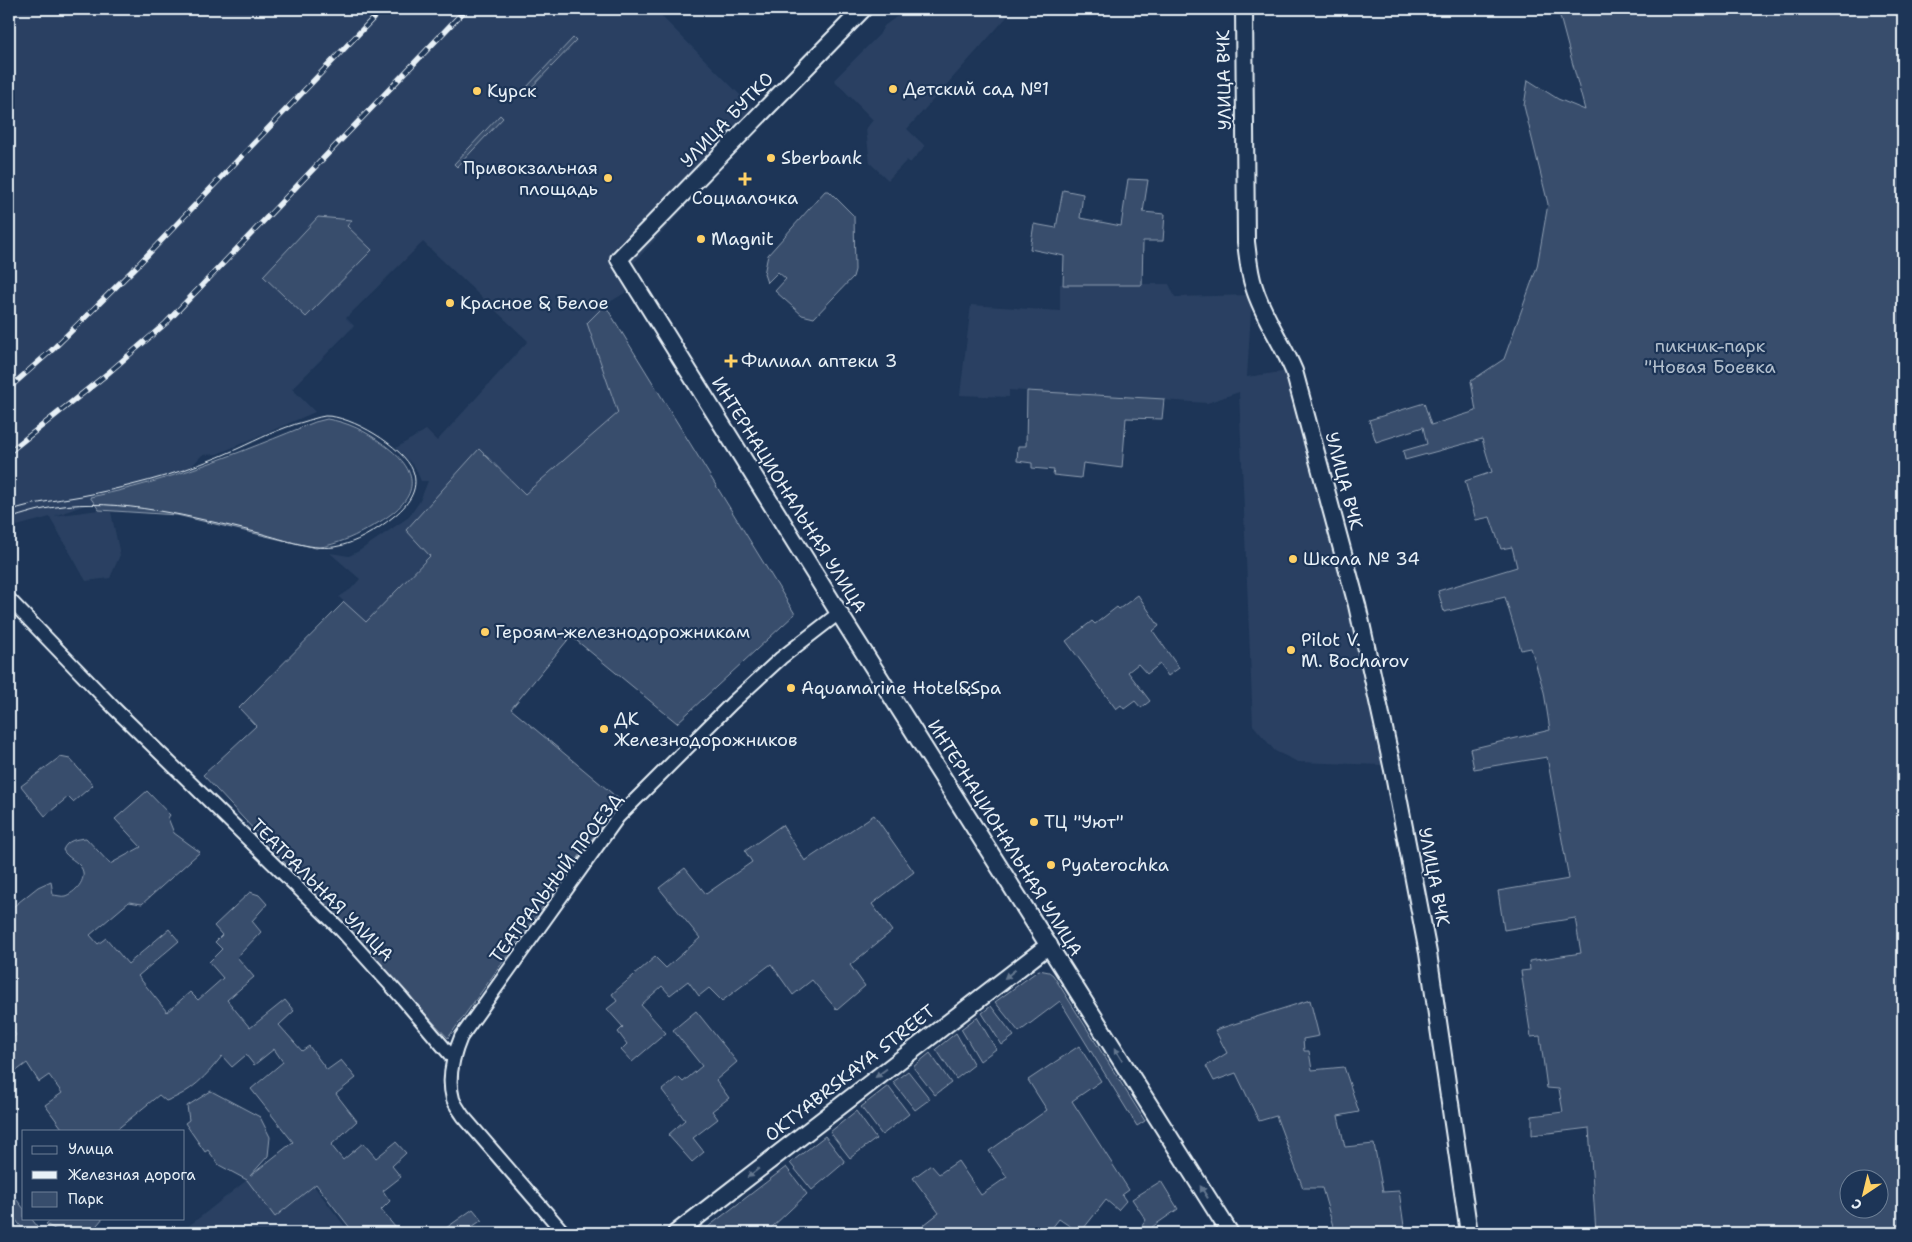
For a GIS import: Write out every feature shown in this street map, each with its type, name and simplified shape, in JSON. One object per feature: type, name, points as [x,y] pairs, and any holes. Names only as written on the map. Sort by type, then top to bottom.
[{"type":"main road","name":"УЛИЦА ВЧК","points":[[1244,9],[1246,242],[1249,264],[1260,304],[1280,340],[1294,371],[1357,605],[1393,770],[1428,953],[1468,1233]]},
{"type":"main road","name":"УЛИЦА БУТКО","points":[[619,259],[859,10]]},
{"type":"main road","name":"ИНТЕРНАЦИОНАЛЬНАЯ УЛИЦА","points":[[619,259],[839,613],[1230,1233]]},
{"type":"main road","name":"OKTYABRSKAYA STREET","points":[[676,1233],[1049,945]]},
{"type":"street","name":"ТЕАТРАЛЬНАЯ УЛИЦА","points":[[9,599],[115,709],[340,930],[404,999],[452,1057]]},
{"type":"street","name":"ТЕАТРАЛЬНЫЙ ПРОЕЗД","points":[[452,1057],[461,1037],[618,817],[732,703],[781,658],[839,613]]},
{"type":"street","points":[[452,1057],[453,1098],[462,1116],[564,1233]]},
{"type":"shaded area","points":[[9,9],[654,9],[765,120],[627,270],[636,286],[605,305],[587,323],[618,413],[525,494],[479,450],[431,556],[366,622],[339,597],[351,589],[360,579],[330,553],[349,556],[409,517],[420,501],[428,481],[421,481],[415,467],[396,448],[426,430],[437,441],[528,341],[423,242],[346,318],[354,326],[292,389],[315,412],[217,454],[202,455],[190,468],[54,516],[99,510],[111,512],[120,555],[110,578],[86,581],[50,517],[9,528]]},
{"type":"shaded area","name":"Детский сад №1","points":[[907,9],[1014,9],[907,129],[925,146],[910,163],[907,160],[888,180],[870,163],[866,129],[873,120],[834,80],[879,35],[884,26]]},
{"type":"shaded area","points":[[1060,284],[1169,284],[1175,297],[1252,295],[1247,377],[1289,371],[1336,541],[1383,765],[1298,762],[1275,751],[1253,725],[1239,392],[1207,403],[1009,390],[1009,397],[960,395],[971,305],[1060,311]]},
{"type":"shaded area","points":[[247,1180],[276,1216],[314,1186],[350,1233],[180,1233]]},
{"type":"green space","name":"пикник-парк \"Новая Боевка","points":[[1558,9],[1903,9],[1903,1233],[1596,1233],[1589,1128],[1532,1135],[1532,1116],[1563,1112],[1559,1089],[1547,1088],[1540,1036],[1531,1037],[1521,971],[1530,970],[1529,961],[1581,953],[1575,918],[1504,930],[1498,891],[1569,879],[1547,757],[1474,769],[1470,749],[1550,730],[1544,692],[1531,648],[1521,650],[1505,597],[1444,612],[1438,591],[1517,567],[1512,547],[1501,549],[1490,517],[1476,520],[1465,481],[1492,472],[1482,439],[1405,460],[1403,451],[1427,444],[1423,427],[1376,442],[1369,420],[1424,403],[1431,425],[1476,411],[1471,381],[1504,359],[1537,267],[1548,204],[1524,106],[1528,80],[1558,99],[1585,110]]},
{"type":"green space","points":[[573,38],[576,41],[529,90],[526,88]]},
{"type":"green space","points":[[500,115],[503,118],[457,167],[454,164]]},
{"type":"green space","points":[[1128,179],[1148,180],[1143,212],[1165,214],[1163,241],[1143,241],[1142,285],[1063,285],[1064,256],[1030,249],[1034,224],[1056,228],[1063,190],[1083,194],[1080,218],[1121,226]]},
{"type":"green space","points":[[825,191],[829,191],[854,216],[855,270],[853,277],[814,318],[802,315],[775,291],[786,279],[778,272],[767,283],[764,274],[768,255]]},
{"type":"green space","points":[[318,217],[352,220],[347,226],[372,250],[306,317],[263,276]]},
{"type":"green space","points":[[605,305],[795,614],[677,723],[571,636],[511,709],[620,800],[448,1038],[203,775],[256,726],[239,708],[344,602],[366,622],[430,556],[406,530],[479,449],[525,494],[618,413],[587,323]]},
{"type":"green space","points":[[1027,391],[1164,399],[1162,419],[1126,418],[1122,468],[1083,463],[1081,478],[1053,475],[1054,470],[1032,468],[1032,463],[1017,461],[1018,446],[1026,446]]},
{"type":"green space","points":[[327,419],[349,425],[377,439],[406,466],[410,476],[411,486],[408,496],[401,506],[376,524],[340,542],[316,548],[177,515],[99,510],[90,497],[176,475]]},
{"type":"green space","points":[[1138,595],[1159,626],[1153,631],[1179,668],[1168,676],[1160,664],[1147,674],[1138,664],[1128,672],[1150,701],[1141,708],[1135,701],[1124,709],[1121,705],[1116,709],[1066,641],[1092,621],[1095,624],[1117,607],[1119,609]]},
{"type":"green space","points":[[60,757],[70,759],[93,785],[73,802],[68,797],[45,816],[21,786]]},
{"type":"green space","points":[[147,791],[170,815],[168,818],[174,833],[200,852],[142,904],[129,902],[90,935],[98,944],[106,938],[128,964],[169,929],[179,941],[138,976],[167,1012],[190,992],[198,1000],[223,978],[209,962],[222,949],[215,942],[222,935],[214,926],[250,892],[259,895],[267,904],[252,921],[261,932],[237,957],[254,977],[227,1000],[250,1028],[285,1000],[294,1011],[279,1025],[302,1051],[309,1046],[327,1070],[341,1060],[356,1078],[336,1094],[357,1121],[331,1145],[343,1160],[363,1143],[376,1158],[396,1142],[406,1153],[392,1166],[401,1177],[383,1191],[390,1201],[381,1210],[400,1233],[354,1233],[316,1184],[275,1217],[247,1180],[219,1165],[208,1150],[205,1152],[185,1123],[189,1120],[187,1106],[211,1091],[260,1117],[270,1137],[268,1156],[250,1176],[293,1142],[251,1089],[283,1062],[274,1049],[254,1065],[246,1055],[232,1067],[222,1056],[191,1088],[166,1101],[159,1095],[116,1130],[63,1130],[45,1105],[62,1093],[49,1075],[39,1082],[27,1063],[11,1075],[9,1072],[9,1041],[16,1035],[9,1026],[9,910],[38,887],[51,881],[53,895],[65,896],[79,886],[83,877],[82,869],[63,850],[72,841],[86,838],[110,864],[141,847],[115,819]]},
{"type":"green space","points":[[874,815],[914,872],[872,904],[892,931],[850,965],[865,986],[837,1010],[812,980],[793,995],[771,964],[722,1001],[709,988],[699,996],[688,981],[670,995],[662,986],[641,1005],[666,1033],[632,1062],[621,1050],[627,1044],[618,1032],[623,1027],[607,1009],[617,1001],[612,994],[655,957],[666,968],[700,938],[659,888],[685,868],[706,894],[752,862],[745,851],[782,825],[805,861]]},
{"type":"green space","points":[[1039,970],[1053,975],[1145,1121],[1137,1126],[1060,1001],[1019,1032],[995,1002]]},
{"type":"green space","points":[[1310,1000],[1319,1036],[1303,1039],[1304,1051],[1309,1051],[1312,1070],[1344,1067],[1359,1112],[1338,1116],[1345,1147],[1374,1144],[1383,1192],[1399,1191],[1405,1233],[1335,1233],[1322,1188],[1303,1188],[1276,1116],[1259,1121],[1236,1073],[1214,1081],[1206,1066],[1227,1053],[1215,1030]]},
{"type":"green space","points":[[991,1006],[1014,1036],[1002,1045],[982,1013]]},
{"type":"green space","points":[[696,1011],[737,1062],[716,1080],[729,1098],[712,1111],[718,1119],[693,1138],[704,1152],[692,1162],[668,1135],[685,1120],[662,1090],[678,1077],[683,1082],[702,1066],[673,1030]]},
{"type":"green space","points":[[977,1017],[996,1049],[980,1061],[961,1029]]},
{"type":"green space","points":[[956,1033],[974,1065],[956,1079],[936,1049]]},
{"type":"green space","points":[[1079,1046],[1101,1081],[1072,1101],[1129,1190],[1122,1195],[1126,1201],[1118,1210],[1106,1200],[1080,1233],[1059,1219],[1048,1233],[919,1233],[925,1224],[939,1213],[913,1178],[931,1165],[939,1174],[958,1161],[981,1195],[1007,1177],[989,1151],[1047,1110],[1028,1080]]},
{"type":"green space","points":[[930,1053],[951,1083],[935,1095],[913,1067]]},
{"type":"green space","points":[[908,1071],[930,1099],[915,1110],[893,1082]]},
{"type":"green space","points":[[888,1086],[909,1114],[882,1135],[861,1107]]},
{"type":"green space","points":[[856,1111],[876,1139],[850,1158],[830,1132]]},
{"type":"green space","points":[[825,1136],[845,1162],[812,1190],[790,1163]]},
{"type":"green space","points":[[786,1167],[807,1194],[771,1228],[762,1233],[700,1233]]},
{"type":"green space","points":[[1161,1181],[1178,1209],[1152,1227],[1156,1233],[1137,1233],[1146,1220],[1132,1199]]},
{"type":"green space","points":[[9,1190],[22,1206],[22,1220],[32,1220],[42,1233],[26,1233],[9,1211]]},
{"type":"green space","points":[[473,1209],[482,1220],[463,1233],[439,1233]]},
{"type":"green space","points":[[51,1220],[101,1220],[92,1231],[61,1233],[46,1224]]},
{"type":"tram line","points":[[9,511],[40,503],[111,490],[166,476],[219,457],[286,427],[325,416],[348,421],[375,434],[399,452],[408,462],[415,478],[411,497],[398,513],[365,536],[350,543],[334,547],[315,547],[294,543],[182,515],[130,507],[105,505],[56,507],[38,510],[9,519]]},
{"type":"tram line","points":[[9,1221],[18,1233]]},
{"type":"railway","points":[[9,388],[52,350],[135,268],[382,9]]},
{"type":"railway","points":[[9,452],[107,374],[166,323],[466,9]]},
{"type":"place","name":"Детский сад №1","points":[[893,89]]},
{"type":"place","name":"Курск","points":[[477,91]]},
{"type":"place","name":"Sberbank","points":[[771,158]]},
{"type":"place","name":"Привокзальная площадь","points":[[608,178]]},
{"type":"place","name":"Социалочка","points":[[745,179]]},
{"type":"place","name":"Magnit","points":[[701,239]]},
{"type":"place","name":"Красное & Белое","points":[[450,303]]},
{"type":"place","name":"Филиал аптеки 3","points":[[731,361]]},
{"type":"place","name":"Школа № 34","points":[[1293,559]]},
{"type":"place","name":"Героям-железнодорожникам","points":[[485,632]]},
{"type":"place","name":"Pilot V. M. Bocharov","points":[[1291,650]]},
{"type":"place","name":"Aquamarine Hotel&Spa","points":[[791,688]]},
{"type":"place","name":"ДК Железнодорожников","points":[[604,729]]},
{"type":"place","name":"ТЦ \"Уют\"","points":[[1034,822]]},
{"type":"place","name":"Pyaterochka","points":[[1051,865]]}]
